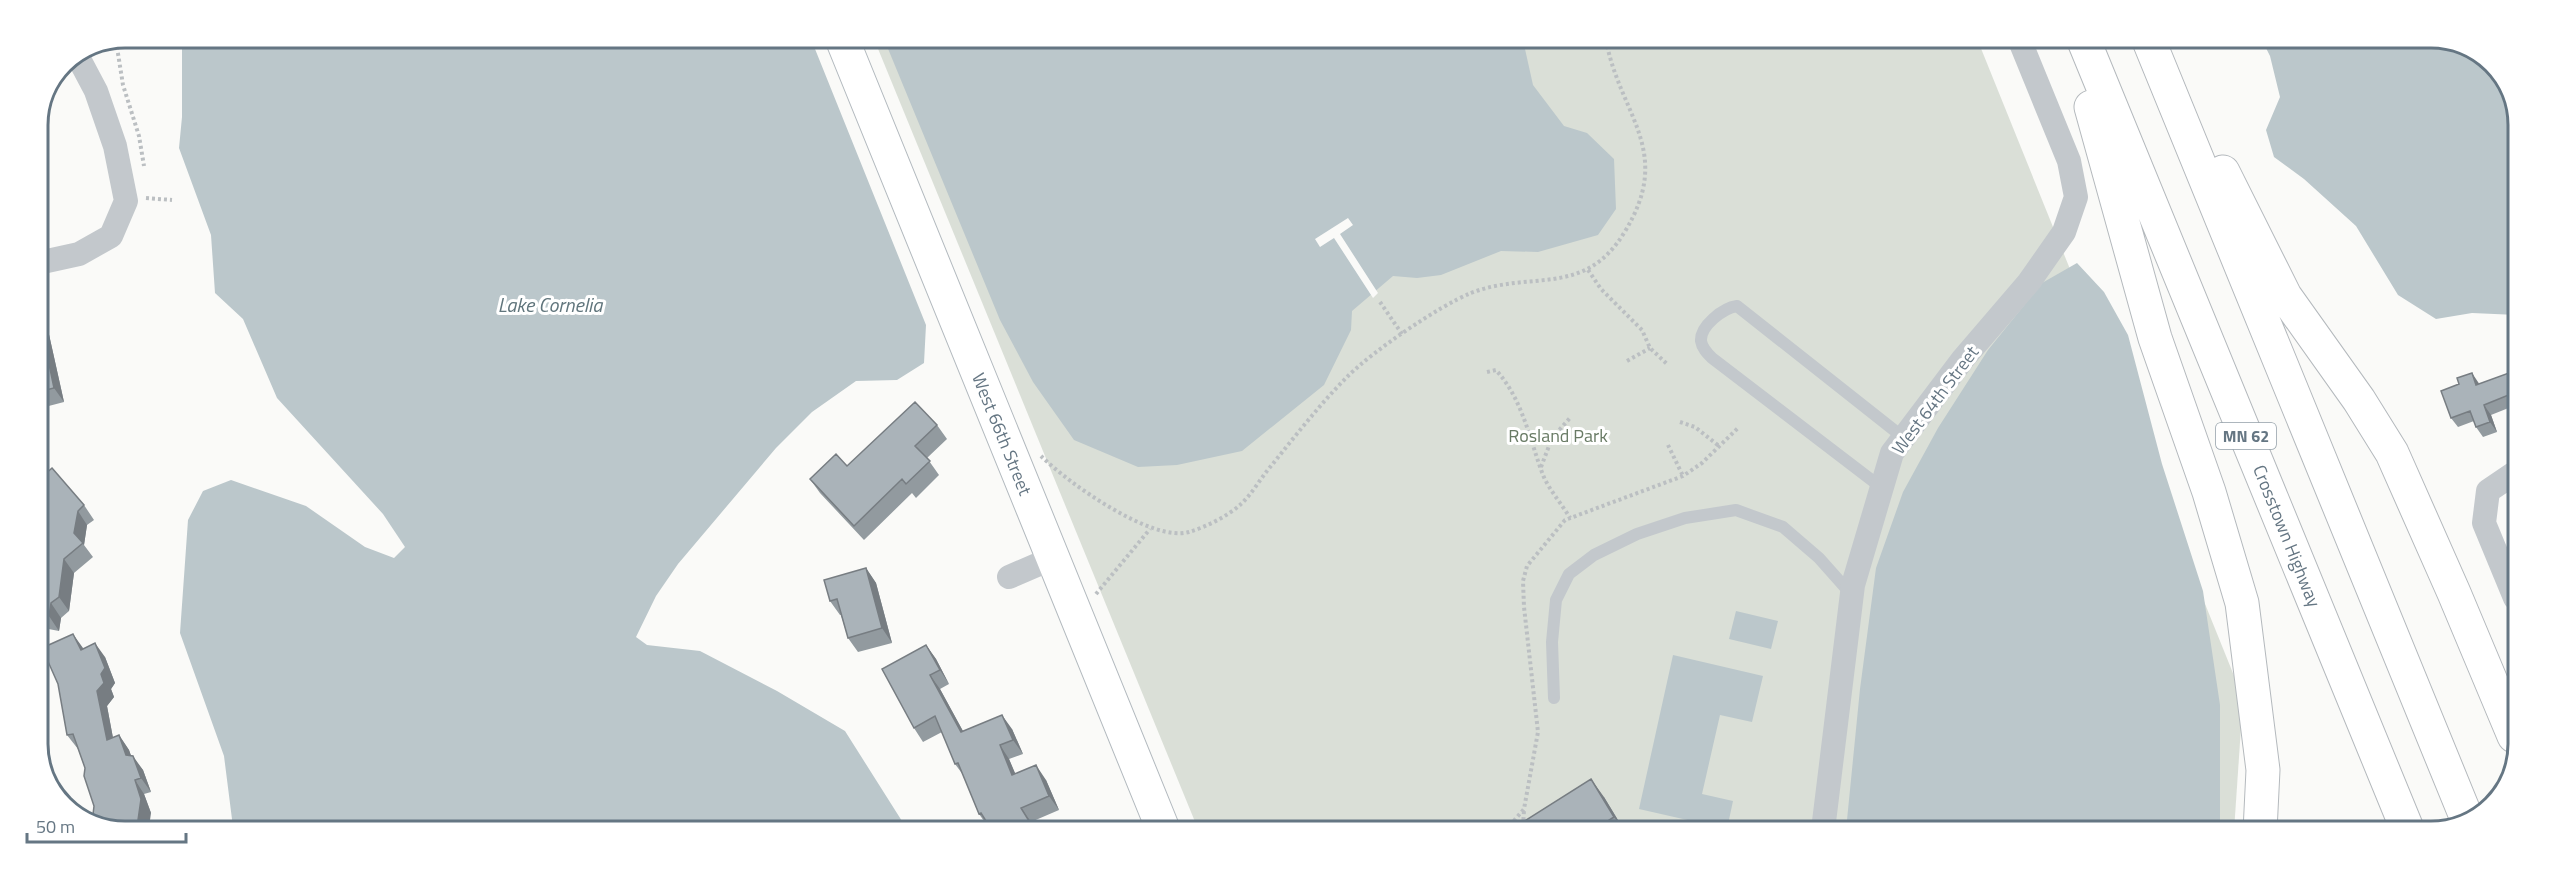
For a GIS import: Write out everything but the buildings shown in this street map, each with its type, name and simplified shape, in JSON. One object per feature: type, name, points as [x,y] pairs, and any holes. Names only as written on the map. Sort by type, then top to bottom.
[{"type":"main road","name":"West 66th Street","points":[[846,48],[1160,821]]},
{"type":"main road","points":[[2075,48],[2155,338],[2209,492],[2242,603],[2264,770],[2261,821]]},
{"type":"main road","name":"Crosstown Highway","points":[[2088,48],[2404,821]]},
{"type":"main road","name":"MN 62","points":[[2152,48],[2465,813]]},
{"type":"main road","points":[[2162,48],[2285,297],[2359,400],[2392,453],[2508,722]]},
{"type":"street","name":"West 64th Street","points":[[1824,821],[1852,595],[1893,453],[1963,359],[2029,282],[2064,232],[2076,197],[2069,161],[2023,48]]},
{"type":"street","points":[[48,261],[79,254],[111,236],[126,201],[115,146],[96,92],[81,62]]},
{"type":"street","points":[[2508,477],[2488,491],[2484,523],[2508,581]]},
{"type":"street","points":[[1009,576],[1053,558]]},
{"type":"lane","points":[[1882,488],[1712,357],[1703,348],[1701,339],[1704,330],[1724,310],[1737,306],[1904,438]]},
{"type":"lane","points":[[1554,698],[1552,642],[1556,600],[1569,574],[1594,555],[1637,534],[1684,518],[1737,510],[1783,527],[1819,558],[1852,595]]},
{"type":"path","points":[[1036,451],[1057,472],[1150,529],[1174,534],[1187,533],[1208,525],[1242,504],[1314,413],[1349,374],[1402,334],[1471,293],[1506,284],[1577,275],[1588,270],[1613,248],[1623,234],[1633,215],[1646,171],[1643,144],[1609,48]]},
{"type":"path","points":[[117,49],[123,85],[139,136],[146,175]]},
{"type":"path","points":[[148,192],[148,198]]},
{"type":"path","points":[[1588,270],[1600,289],[1642,330],[1650,348],[1667,364]]},
{"type":"path","points":[[1380,302],[1402,334]]},
{"type":"path","points":[[1627,362],[1650,348]]},
{"type":"path","points":[[1487,372],[1496,370],[1510,386],[1544,477],[1570,518]]},
{"type":"path","points":[[1541,467],[1552,438],[1570,418]]},
{"type":"path","points":[[1680,422],[1695,427],[1719,446]]},
{"type":"path","points":[[1523,821],[1538,732],[1522,581],[1527,566],[1565,520],[1683,476],[1702,464],[1739,427]]},
{"type":"path","points":[[1668,445],[1683,476]]},
{"type":"path","points":[[1092,598],[1150,529]]},
{"type":"path","points":[[1513,821],[1524,808]]},
{"type":"green space","name":"Rosland Park","points":[[878,48],[1981,48],[2243,698],[2235,821],[1195,821]]},
{"type":"water","name":"Lake Cornelia","points":[[182,48],[815,48],[926,325],[924,363],[897,380],[856,381],[812,412],[776,448],[678,564],[656,596],[636,637],[647,645],[700,651],[777,691],[845,731],[902,821],[232,821],[224,756],[180,633],[188,520],[203,491],[231,480],[306,506],[365,547],[394,558],[405,547],[383,514],[277,398],[243,319],[215,293],[211,235],[179,148],[182,117]]},
{"type":"water","points":[[888,48],[1525,48],[1533,85],[1564,126],[1587,133],[1614,159],[1616,209],[1598,235],[1538,252],[1501,251],[1441,275],[1417,278],[1393,276],[1352,311],[1351,330],[1324,385],[1242,451],[1177,465],[1138,467],[1074,440],[1033,382],[1000,320]]},
{"type":"water","points":[[2266,48],[2431,48],[2465,56],[2482,67],[2498,87],[2508,120],[2508,315],[2472,313],[2436,319],[2398,295],[2356,226],[2304,179],[2274,157],[2266,130],[2280,97]]},
{"type":"water","points":[[2077,263],[2104,292],[2128,335],[2162,464],[2203,591],[2220,705],[2220,821],[1847,821],[1860,689],[1876,568],[1903,492],[1938,428],[1988,350],[2042,283]]},
{"type":"water","points":[[1736,611],[1778,621],[1771,649],[1729,639]]},
{"type":"water","points":[[1673,655],[1763,676],[1752,722],[1720,715],[1702,794],[1733,801],[1729,821],[1692,821],[1639,809]]},
{"type":"pier","points":[[1348,218],[1353,225],[1340,234],[1378,293],[1373,298],[1334,238],[1320,247],[1315,239]]}]
